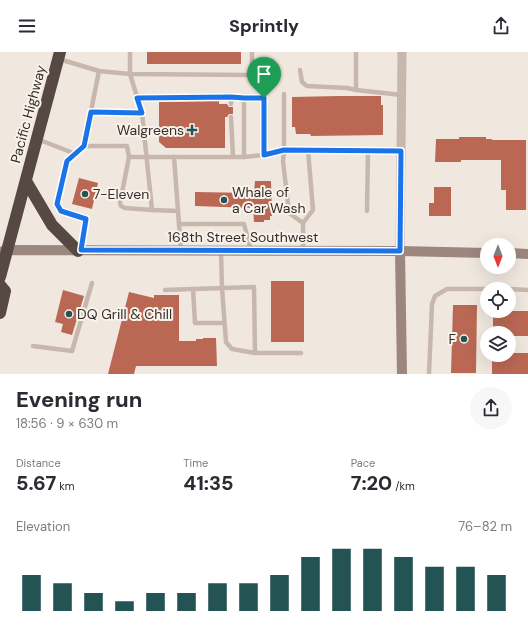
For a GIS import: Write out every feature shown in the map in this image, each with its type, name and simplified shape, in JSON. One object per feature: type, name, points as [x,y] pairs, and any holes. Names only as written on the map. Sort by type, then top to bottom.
[{"type":"highway","name":"Pacific Highway","points":[[0,277],[4,251],[26,181],[60,55]]},
{"type":"highway","points":[[26,181],[52,225],[79,250]]},
{"type":"highway","points":[[0,285],[5,291],[0,313]]},
{"type":"main road","name":"168th Street Southwest","points":[[4,251],[400,251],[480,253]]},
{"type":"main road","points":[[400,251],[402,374]]},
{"type":"main road","points":[[516,254],[528,254]]},
{"type":"street","points":[[400,251],[402,52]]},
{"type":"lane","points":[[130,52],[130,74],[142,113],[152,210]]},
{"type":"lane","points":[[60,55],[99,71],[130,74],[252,75],[252,52]]},
{"type":"lane","points":[[356,52],[356,90]]},
{"type":"lane","points":[[300,70],[302,82],[307,86],[347,88],[402,94]]},
{"type":"lane","points":[[79,250],[86,219],[61,211],[57,204],[67,161],[84,146],[99,71]]},
{"type":"lane","points":[[284,94],[283,161],[289,213],[303,222]]},
{"type":"lane","points":[[231,97],[231,104]]},
{"type":"lane","points":[[137,98],[264,98],[264,155]]},
{"type":"lane","points":[[244,98],[244,156]]},
{"type":"lane","points":[[91,112],[142,113]]},
{"type":"lane","points":[[231,117],[233,156]]},
{"type":"lane","points":[[37,139],[76,154]]},
{"type":"lane","points":[[84,146],[127,146],[129,157],[120,202],[121,206],[125,208],[178,212]]},
{"type":"lane","points":[[129,157],[244,156],[264,155],[284,150],[401,151]]},
{"type":"lane","points":[[303,251],[303,222],[313,210],[308,150]]},
{"type":"lane","points":[[367,212],[368,151]]},
{"type":"lane","points":[[174,157],[181,251]]},
{"type":"lane","points":[[179,224],[244,224],[251,251]]},
{"type":"lane","points":[[221,251],[226,342],[232,349],[255,353],[301,353]]},
{"type":"lane","points":[[33,346],[72,352],[92,283]]},
{"type":"lane","points":[[165,290],[254,287],[255,353]]},
{"type":"lane","points":[[193,289],[195,323],[224,324]]},
{"type":"lane","points":[[429,374],[432,304],[435,296],[447,289],[480,289]]},
{"type":"lane","points":[[516,289],[528,290]]},
{"type":"building","points":[[147,52],[241,52],[241,64],[147,64]]},
{"type":"building","points":[[381,96],[381,105],[383,105],[383,135],[311,136],[310,134],[296,134],[295,127],[292,127],[292,97]]},
{"type":"building","name":"Walgreens","points":[[219,101],[219,104],[227,104],[229,107],[233,107],[233,114],[229,114],[225,117],[225,148],[166,148],[159,142],[159,102]]},
{"type":"building","points":[[459,137],[486,137],[486,139],[492,140],[526,140],[526,210],[506,210],[506,190],[501,190],[501,160],[461,160],[461,162],[435,162],[436,139],[459,139]]},
{"type":"building","name":"7-Eleven","points":[[79,178],[98,183],[92,209],[72,204]]},
{"type":"building","points":[[255,181],[271,181],[272,216],[270,216],[270,220],[264,220],[264,222],[254,222],[253,208],[195,206],[195,192],[254,193]]},
{"type":"building","points":[[434,187],[451,187],[451,216],[429,216],[429,203],[434,203]]},
{"type":"building","points":[[271,281],[304,281],[304,342],[271,342]]},
{"type":"building","name":"DQ Grill & Chill","points":[[63,290],[84,296],[72,335],[61,332],[63,324],[55,322]]},
{"type":"building","points":[[129,292],[154,298],[154,295],[179,295],[179,341],[196,341],[196,339],[216,338],[217,366],[136,366],[134,374],[108,374]]},
{"type":"building","name":"F","points":[[453,305],[477,305],[476,373],[451,373]]},
{"type":"building","points":[[516,311],[528,311],[528,336],[516,336],[516,326],[493,326],[493,318],[516,318]]},
{"type":"building","points":[[516,353],[528,353],[528,374],[492,374],[492,362],[516,362]]},
{"type":"place","name":"Walgreens","points":[[192,130]]},
{"type":"place","name":"7-Eleven","points":[[85,194]]},
{"type":"place","name":"Whale of a Car Wash","points":[[224,200]]},
{"type":"place","name":"DQ Grill & Chill","points":[[69,314]]},
{"type":"place","name":"F","points":[[464,339]]},
{"type":"route","points":[[137,98],[264,98],[264,155],[284,150],[401,151],[400,251],[81,250],[86,219],[61,211],[57,204],[67,161],[84,146],[91,112],[142,113],[137,98]]}]
